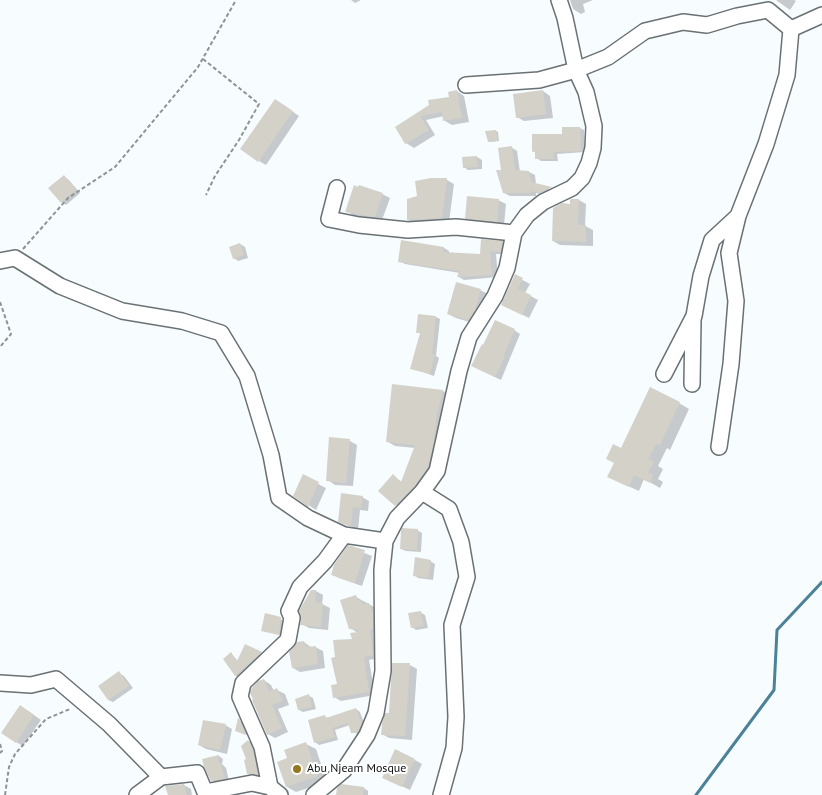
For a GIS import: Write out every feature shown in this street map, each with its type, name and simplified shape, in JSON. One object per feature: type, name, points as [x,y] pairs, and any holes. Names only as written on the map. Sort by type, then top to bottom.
[{"type":"street","points":[[314,795],[344,770],[353,758],[367,735],[376,712],[383,671],[382,570],[385,541],[397,518],[422,492],[437,471],[469,337],[495,296],[507,268],[514,233],[527,215],[544,202],[572,188],[582,178],[589,163],[593,148],[594,126],[586,92],[576,70],[565,18],[559,0]]},
{"type":"street","points":[[466,85],[539,80],[576,70],[608,57],[645,31],[683,22],[707,25],[737,16],[768,10],[791,29]]},
{"type":"street","points":[[791,29],[822,15]]},
{"type":"street","points":[[719,447],[731,364],[736,302],[729,253],[738,216],[766,144],[787,75],[791,29]]},
{"type":"street","points":[[338,188],[329,218],[359,225],[408,230],[456,227],[514,233]]},
{"type":"street","points":[[692,384],[694,316],[701,276],[712,240],[738,216]]},
{"type":"street","points":[[0,261],[15,258],[60,286],[122,311],[182,321],[221,333],[247,376],[272,456],[279,498],[308,518],[344,535],[385,541]]},
{"type":"street","points":[[664,374],[694,316]]},
{"type":"street","points":[[422,492],[449,509],[461,542],[467,577],[452,624],[456,717],[454,748],[441,795]]},
{"type":"street","points":[[275,791],[262,747],[240,697],[243,683],[288,640],[292,618],[290,610],[300,587],[325,561],[344,535]]},
{"type":"street","points":[[0,683],[31,685],[56,679],[109,724],[161,777]]},
{"type":"street","points":[[137,795],[161,777],[197,773],[205,792],[252,783],[275,791]]},
{"type":"path","points":[[15,258],[68,198],[115,167],[198,68],[236,0]]},
{"type":"path","points":[[203,59],[259,104],[239,140],[214,176],[206,194]]},
{"type":"path","points":[[0,302],[11,334],[0,347]]},
{"type":"path","points":[[5,795],[9,767],[15,754],[46,719],[84,702]]},
{"type":"path","points":[[0,744],[2,751],[0,754]]},
{"type":"building","points":[[457,90],[462,118],[443,121],[442,112],[420,116],[429,130],[405,144],[395,127],[429,105],[428,100],[449,97],[448,92]]},
{"type":"building","points":[[543,90],[546,114],[516,118],[513,94]]},
{"type":"building","points":[[275,99],[293,111],[258,162],[240,149]]},
{"type":"building","points":[[562,127],[580,127],[581,151],[553,152],[554,159],[535,159],[535,151],[532,152],[532,134],[562,134]]},
{"type":"building","points":[[496,130],[498,141],[488,142],[485,131]]},
{"type":"building","points":[[512,146],[515,170],[529,171],[531,182],[552,187],[540,193],[531,191],[531,193],[503,193],[496,170],[501,170],[498,148]]},
{"type":"building","points":[[477,156],[478,167],[463,168],[462,157]]},
{"type":"building","points":[[64,175],[76,190],[61,203],[48,188]]},
{"type":"building","points":[[447,178],[442,218],[407,220],[407,199],[417,196],[415,181]]},
{"type":"building","points":[[354,185],[383,193],[375,217],[345,212]]},
{"type":"building","points":[[467,196],[499,199],[497,222],[465,219]]},
{"type":"building","points":[[571,199],[579,199],[578,225],[586,225],[586,242],[552,241],[553,208],[562,203],[570,204]]},
{"type":"building","points":[[481,239],[503,241],[501,252],[490,251],[492,275],[457,277],[459,271],[398,262],[401,240],[444,247],[443,252],[480,254]]},
{"type":"building","points":[[240,243],[244,255],[233,259],[229,247]]},
{"type":"building","points":[[515,274],[523,278],[518,289],[531,295],[522,315],[501,305]]},
{"type":"building","points":[[456,282],[481,289],[475,310],[468,320],[447,314]]},
{"type":"building","points":[[418,314],[436,316],[432,354],[435,354],[430,374],[410,369],[420,333],[416,333]]},
{"type":"building","points":[[495,320],[515,329],[495,377],[471,366]]},
{"type":"building","points":[[392,384],[443,390],[436,418],[434,443],[428,467],[415,486],[395,506],[378,491],[393,474],[401,482],[415,445],[386,442]]},
{"type":"building","points":[[650,387],[680,402],[660,445],[656,444],[648,459],[654,462],[648,472],[653,475],[650,483],[634,475],[629,487],[607,477],[614,463],[606,459],[613,444],[621,448]]},
{"type":"building","points":[[329,437],[350,439],[346,483],[326,481]]},
{"type":"building","points":[[303,474],[319,482],[308,507],[293,496]]},
{"type":"building","points":[[341,493],[363,496],[361,508],[353,507],[351,527],[338,522]]},
{"type":"building","points":[[402,528],[418,529],[417,550],[400,549]]},
{"type":"building","points":[[348,545],[365,550],[355,583],[331,575],[334,565]]},
{"type":"building","points":[[415,557],[431,560],[428,578],[413,576]]},
{"type":"building","points":[[311,590],[316,590],[315,602],[323,603],[321,627],[300,625],[299,611]]},
{"type":"building","points":[[356,595],[358,601],[361,600],[363,605],[369,603],[373,614],[373,629],[370,630],[373,655],[364,657],[369,692],[333,698],[331,685],[337,684],[331,658],[335,657],[333,640],[352,639],[350,633],[358,632],[358,630],[349,629],[340,600]]},
{"type":"building","points":[[421,611],[424,626],[411,628],[408,613]]},
{"type":"building","points":[[265,613],[281,617],[279,635],[261,631]]},
{"type":"building","points":[[304,641],[306,647],[316,646],[318,664],[292,668],[289,652],[297,642]]},
{"type":"building","points":[[245,644],[262,652],[235,676],[223,659],[231,652],[237,661]]},
{"type":"building","points":[[392,663],[410,663],[405,736],[381,735],[385,713],[389,713]]},
{"type":"building","points":[[119,671],[129,686],[108,700],[98,686]]},
{"type":"building","points":[[264,679],[269,692],[277,688],[283,701],[272,705],[282,728],[267,735],[250,693],[258,681]]},
{"type":"building","points":[[309,694],[312,707],[298,710],[295,699]]},
{"type":"building","points":[[20,705],[34,715],[16,743],[1,733]]},
{"type":"building","points":[[356,708],[362,724],[357,733],[351,733],[348,723],[332,728],[335,737],[314,743],[308,720],[325,715],[326,718]]},
{"type":"building","points":[[239,718],[246,735],[235,731]]},
{"type":"building","points":[[203,720],[226,724],[220,750],[198,745]]},
{"type":"building","points":[[248,740],[253,750],[258,775],[247,774],[244,760],[246,759],[241,746]]},
{"type":"building","name":"Abu Njeam Mosque","points":[[306,742],[318,776],[286,787],[277,762],[287,758],[284,750]]},
{"type":"building","points":[[395,749],[415,759],[402,787],[382,778]]},
{"type":"building","points":[[219,755],[218,761],[221,764],[225,779],[211,781],[202,759]]},
{"type":"building","points":[[184,784],[187,795],[168,795],[165,786]]},
{"type":"building","points":[[341,784],[364,787],[363,795],[336,795],[337,788]]},
{"type":"waterway","points":[[696,795],[774,690],[777,630],[822,582]]},
{"type":"place","name":"Abu Njeam Mosque","points":[[297,769]]}]
